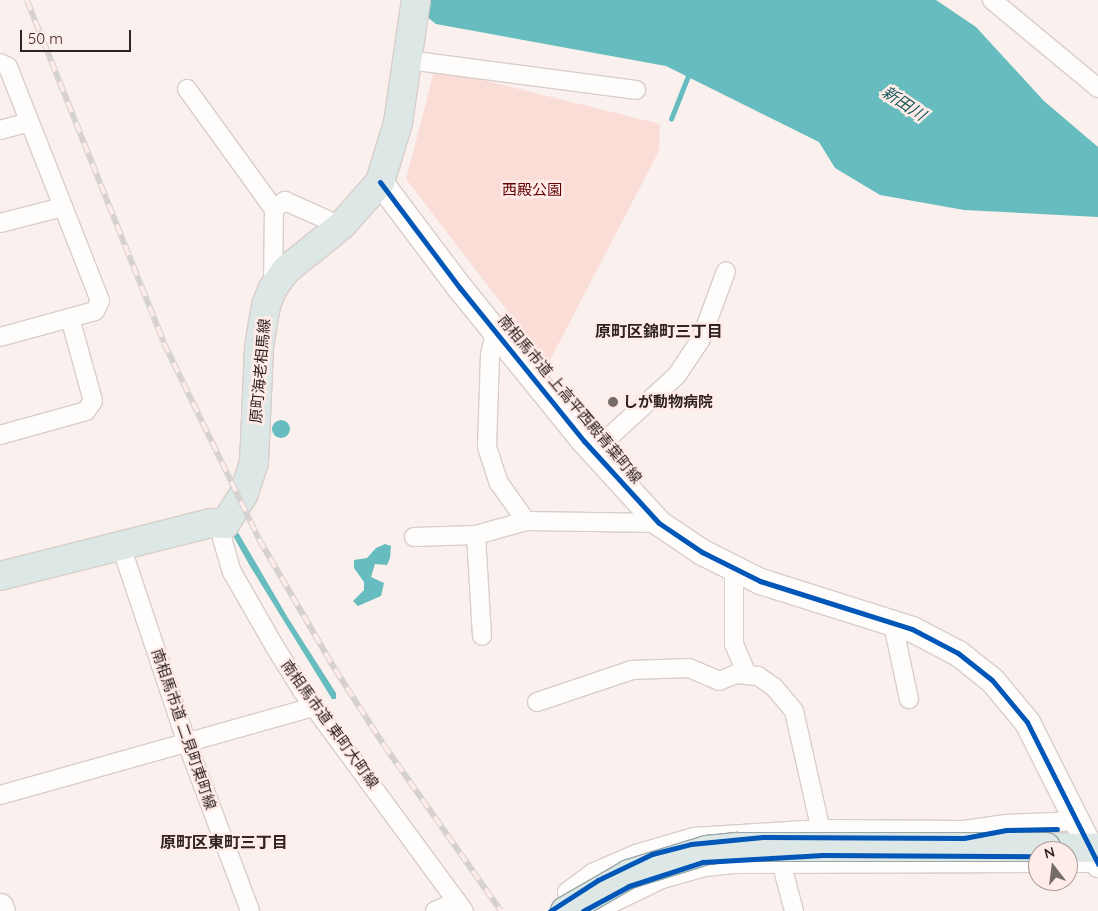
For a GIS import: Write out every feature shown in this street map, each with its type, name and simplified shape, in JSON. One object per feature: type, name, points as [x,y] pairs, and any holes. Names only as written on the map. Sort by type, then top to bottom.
[{"type":"main road","name":"原町海老相馬線","points":[[225,524],[244,493],[254,463],[259,346],[262,324],[273,288],[286,270],[341,226],[380,182],[392,151],[409,56],[416,0]]},
{"type":"main road","points":[[0,576],[211,523],[225,524]]},
{"type":"main road","points":[[565,911],[629,874],[707,850],[738,847],[1028,855]]},
{"type":"street","points":[[992,0],[1098,88]]},
{"type":"street","points":[[409,56],[636,90]]},
{"type":"street","points":[[0,63],[8,67],[100,300],[95,312],[0,337]]},
{"type":"street","points":[[188,89],[274,209],[273,288]]},
{"type":"street","points":[[0,130],[30,122]]},
{"type":"street","name":"南相馬市道 上高平西殿青葉町線","points":[[380,182],[460,288],[595,450],[659,523],[702,552],[760,581],[892,620],[958,653],[992,680],[1011,700],[1027,722],[1076,820],[1090,857]]},
{"type":"street","points":[[274,209],[285,201],[341,226]]},
{"type":"street","points":[[0,224],[63,207]]},
{"type":"street","points":[[595,450],[677,375],[701,339],[726,271]]},
{"type":"street","points":[[0,435],[86,412],[93,401],[70,318]]},
{"type":"street","points":[[496,329],[490,356],[487,447],[499,483],[526,521]]},
{"type":"street","points":[[414,537],[476,534],[526,521],[659,523]]},
{"type":"street","name":"南相馬市道 東町大町線","points":[[225,524],[224,544],[238,586],[314,707],[461,906]]},
{"type":"street","points":[[476,534],[482,636]]},
{"type":"street","name":"南相馬市道 二見町東町線","points":[[121,546],[187,743],[250,911]]},
{"type":"street","points":[[734,568],[734,644],[747,674]]},
{"type":"street","points":[[892,620],[909,699]]},
{"type":"street","points":[[537,702],[632,670],[689,668],[719,681],[736,674],[758,676],[774,687],[794,711],[822,832]]},
{"type":"street","points":[[0,795],[314,707]]},
{"type":"street","points":[[578,911],[567,892],[592,872],[636,854],[694,837],[822,832],[964,830],[1005,824],[1076,820]]},
{"type":"street","points":[[596,911],[633,890],[705,867],[829,860],[1028,855]]},
{"type":"street","points":[[781,862],[794,911]]},
{"type":"street","points":[[0,906],[2,911]]},
{"type":"street","points":[[435,911],[461,906]]},
{"type":"green space","name":"西殿公園","points":[[435,68],[660,124],[659,151],[548,364],[406,179]]},
{"type":"water","name":"新田川","points":[[406,0],[936,0],[976,27],[1044,101],[1098,147],[1098,217],[964,210],[880,195],[835,168],[819,142],[666,66],[436,24]]},
{"type":"water","points":[[277,420],[285,420],[290,425],[288,436],[277,438],[272,433],[272,425]]},
{"type":"water","points":[[236,529],[288,618],[336,693],[336,699],[332,699],[250,566],[231,532]]},
{"type":"water","points":[[385,544],[391,546],[390,558],[387,565],[375,564],[371,577],[384,583],[381,596],[358,606],[353,601],[364,590],[364,582],[354,568],[354,560],[367,558],[376,548]]},
{"type":"waterway","points":[[671,119],[690,71]]},
{"type":"railway","points":[[27,0],[164,343],[259,539],[335,669],[384,745],[501,911]]},
{"type":"cycle path","points":[[380,182],[460,288],[584,441],[659,523],[702,552],[760,581],[912,629],[958,653],[992,680],[1027,722],[1098,864]]},
{"type":"cycle path","points":[[550,911],[598,880],[652,854],[691,844],[763,837],[964,838],[1006,830],[1057,829]]},
{"type":"cycle path","points":[[583,911],[629,886],[703,862],[823,855],[1028,856]]},
{"type":"place","name":"しが動物病院","points":[[613,402]]},
{"type":"district","name":"原町区錦町三丁目","points":[[659,331]]},
{"type":"district","name":"原町区東町三丁目","points":[[224,842]]}]
